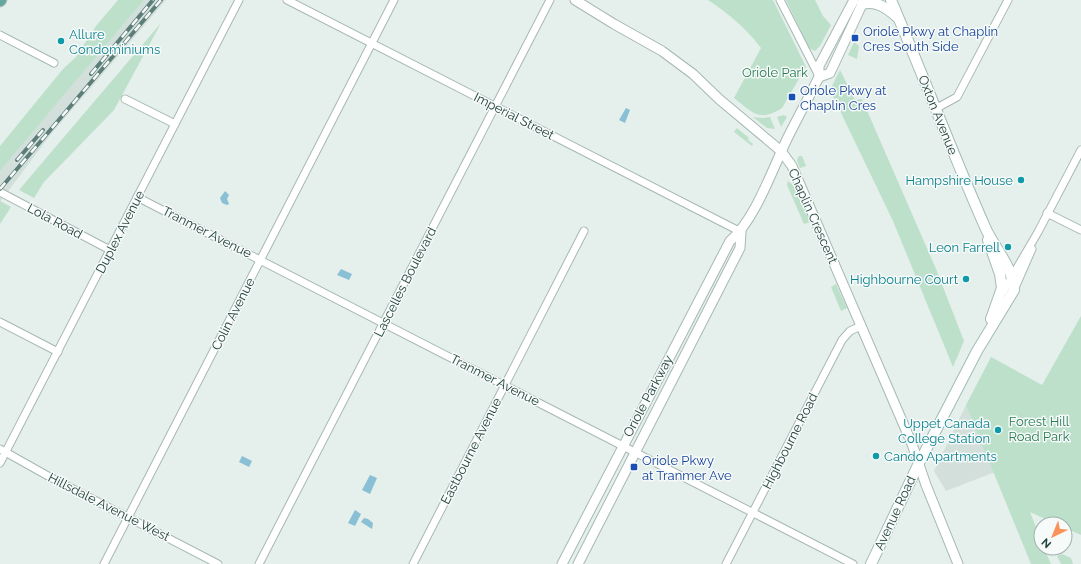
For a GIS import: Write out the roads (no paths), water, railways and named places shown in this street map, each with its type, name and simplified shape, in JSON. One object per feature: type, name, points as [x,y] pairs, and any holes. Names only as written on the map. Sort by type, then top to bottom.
[{"type":"main road","name":"Oxton Avenue","points":[[890,0],[986,230],[1012,276],[1014,290]]},
{"type":"main road","points":[[860,1],[876,2],[898,18]]},
{"type":"main road","name":"Oxton Avenue","points":[[986,230],[992,253],[1002,280],[1002,288],[998,301]]},
{"type":"main road","name":"Avenue Road","points":[[871,564],[918,463],[986,335],[1014,290]]},
{"type":"main road","name":"Avenue Road","points":[[986,335],[998,301]]},
{"type":"street","name":"Duplex Avenue","points":[[0,463],[3,451],[58,352],[239,0]]},
{"type":"street","name":"Imperial Street","points":[[287,0],[740,232]]},
{"type":"street","name":"Colin Avenue","points":[[104,564],[394,0]]},
{"type":"street","name":"Lascelles Boulevard","points":[[259,564],[550,0]]},
{"type":"street","name":"Chaplin Crescent","points":[[575,0],[669,56],[694,74],[719,99],[781,151],[795,171],[912,444],[958,564]]},
{"type":"street","points":[[780,0],[819,77]]},
{"type":"street","points":[[935,109],[957,97],[1008,0]]},
{"type":"street","name":"Oriole Parkway","points":[[562,564],[730,240],[740,232],[768,180],[781,151],[819,77],[830,73],[860,1]]},
{"type":"street","points":[[0,35],[54,63]]},
{"type":"street","points":[[125,99],[175,124]]},
{"type":"street","name":"Avenue Road","points":[[998,301],[1038,232],[1081,150]]},
{"type":"street","name":"Lola Road","points":[[0,192],[110,250]]},
{"type":"street","name":"Tranmer Avenue","points":[[138,197],[853,564]]},
{"type":"street","points":[[1048,213],[1081,230]]},
{"type":"street","name":"Eastbourne Avenue","points":[[413,564],[584,232]]},
{"type":"street","name":"Oriole Parkway","points":[[578,564],[740,248],[740,232]]},
{"type":"street","name":"Avenue Road","points":[[1014,290],[1023,272],[1038,232]]},
{"type":"street","points":[[0,322],[58,352]]},
{"type":"street","name":"Highbourne Road","points":[[726,564],[842,340],[850,331],[861,326]]},
{"type":"street","name":"Hillsdale Avenue West","points":[[3,451],[218,564]]},
{"type":"water","points":[[626,108],[630,110],[625,123],[619,120]]},
{"type":"water","points":[[225,191],[229,195],[227,199],[229,204],[227,205],[222,203],[220,198]]},
{"type":"water","points":[[341,269],[352,274],[349,280],[337,275]]},
{"type":"water","points":[[242,456],[252,461],[249,467],[239,462]]},
{"type":"water","points":[[370,475],[377,478],[370,494],[362,490]]},
{"type":"water","points":[[355,510],[361,514],[355,526],[348,523]]},
{"type":"water","points":[[364,518],[373,523],[372,529],[361,522]]},
{"type":"railway","points":[[91,74],[153,0]]},
{"type":"railway","points":[[0,189],[161,0]]},
{"type":"railway","points":[[17,160],[43,130]]},
{"type":"place","name":"Oriole Pkwy at Chaplin Cres South Side","points":[[855,38]]},
{"type":"place","name":"Allure Condominiums","points":[[61,41]]},
{"type":"place","name":"Oriole Pkwy at Chaplin Cres","points":[[792,97]]},
{"type":"place","name":"Hampshire House","points":[[1021,180]]},
{"type":"place","name":"Leon Farrell","points":[[1008,247]]},
{"type":"place","name":"Highbourne Court","points":[[966,279]]},
{"type":"place","name":"Uppet Canada College Station","points":[[998,430]]},
{"type":"place","name":"Cando Apartments","points":[[876,456]]},
{"type":"place","name":"Oriole Pkwy at Tranmer Ave","points":[[634,467]]},
{"type":"park label","name":"Oriole Park","points":[[775,72]]},
{"type":"park label","name":"Forest Hill Road Park","points":[[1039,428]]}]
